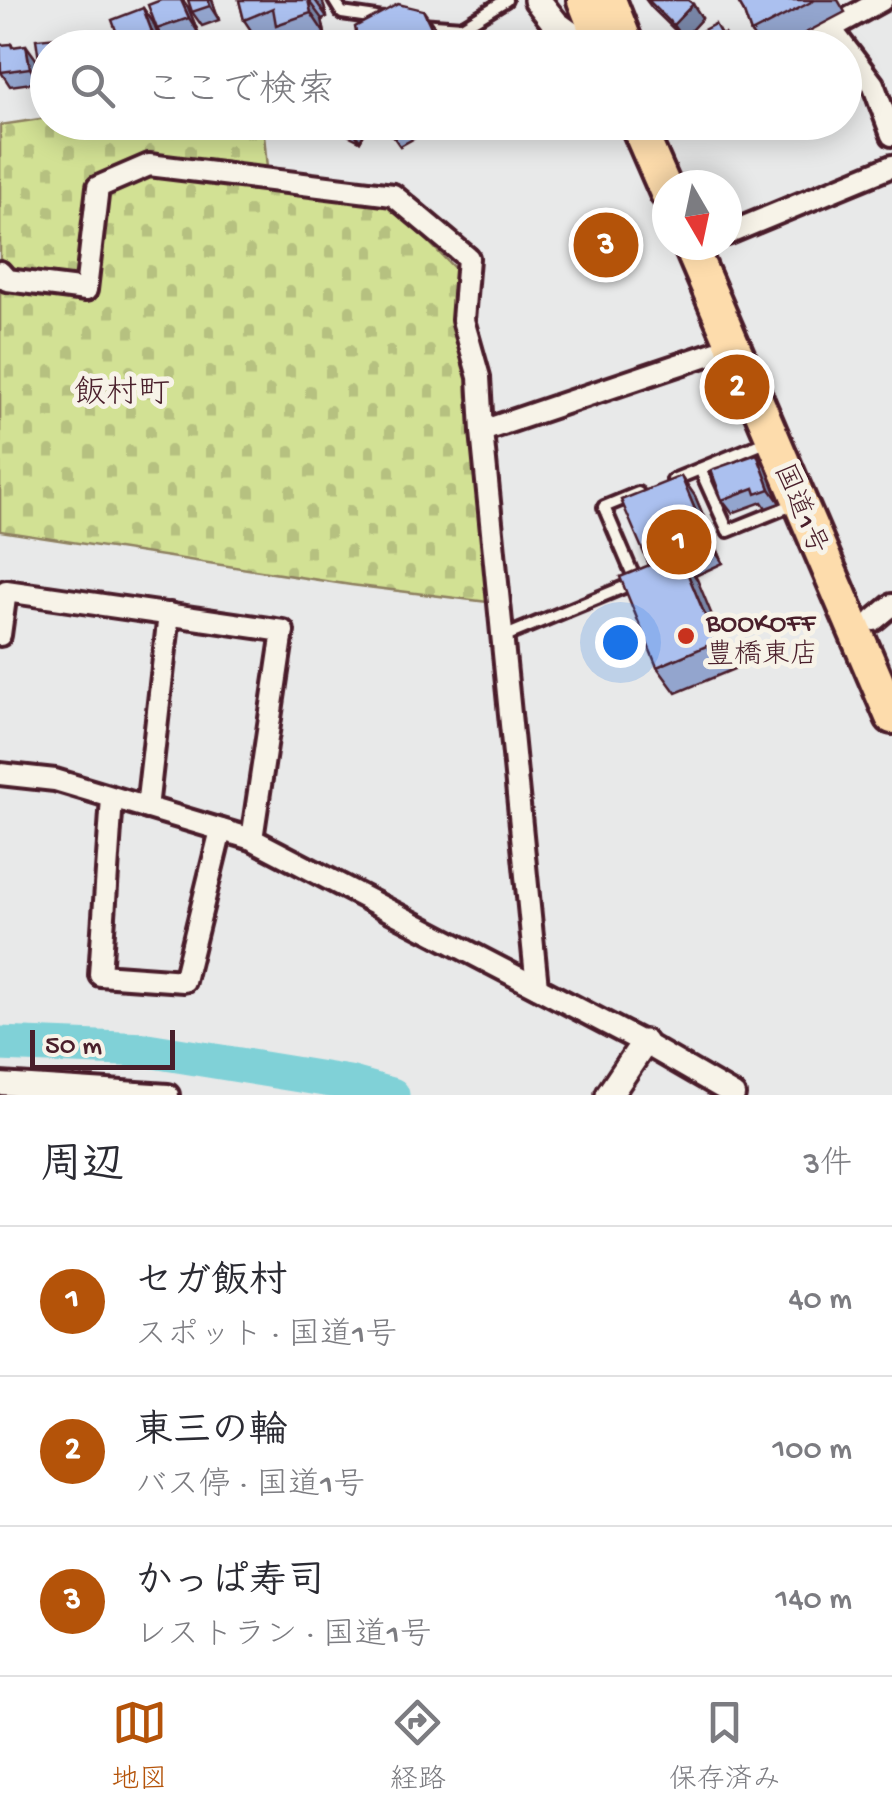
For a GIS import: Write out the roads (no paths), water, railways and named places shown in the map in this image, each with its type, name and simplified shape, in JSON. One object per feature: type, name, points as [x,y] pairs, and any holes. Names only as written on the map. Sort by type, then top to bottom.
[{"type":"highway","points":[[584,0],[596,30]]},
{"type":"highway","points":[[609,0],[621,30]]},
{"type":"highway","points":[[644,140],[657,170]]},
{"type":"highway","points":[[668,140],[681,170]]},
{"type":"highway","name":"国道1号","points":[[697,260],[892,716]]},
{"type":"highway","name":"国道1号","points":[[719,260],[883,612],[892,663]]},
{"type":"street","points":[[537,0],[564,30]]},
{"type":"street","points":[[831,29],[883,0],[892,1]]},
{"type":"street","points":[[862,70],[873,84],[892,135]]},
{"type":"street","points":[[0,272],[7,280],[86,290],[98,187],[149,165],[393,195],[468,258],[463,320],[479,377],[537,986]]},
{"type":"street","points":[[742,228],[892,166]]},
{"type":"street","points":[[482,431],[734,346]]},
{"type":"street","points":[[0,635],[6,590],[283,631],[252,839]]},
{"type":"street","points":[[147,808],[169,614]]},
{"type":"street","points":[[0,774],[55,780],[252,839],[644,1042],[734,1095]]},
{"type":"street","points":[[112,798],[100,975],[184,981],[221,830]]},
{"type":"street","points":[[609,1095],[644,1042]]},
{"type":"street","points":[[0,1084],[168,1095]]},
{"type":"lane","points":[[334,0],[342,13],[396,20]]},
{"type":"lane","points":[[414,23],[462,27],[506,0]]},
{"type":"lane","points":[[668,482],[774,439]]},
{"type":"lane","points":[[700,469],[728,531],[800,502]]},
{"type":"lane","points":[[503,637],[636,582],[604,507],[652,488]]},
{"type":"waterway","points":[[0,1044],[147,1050],[349,1083],[392,1095]]},
{"type":"place","name":"かっぱ寿司","points":[[606,245]]},
{"type":"place","name":"東三の輪","points":[[737,387]]},
{"type":"place","name":"セガ飯村","points":[[679,542]]},
{"type":"place","name":"BOOKOFF 豊橋東店","points":[[686,636]]},
{"type":"district","name":"飯村町","points":[[122,390]]}]
